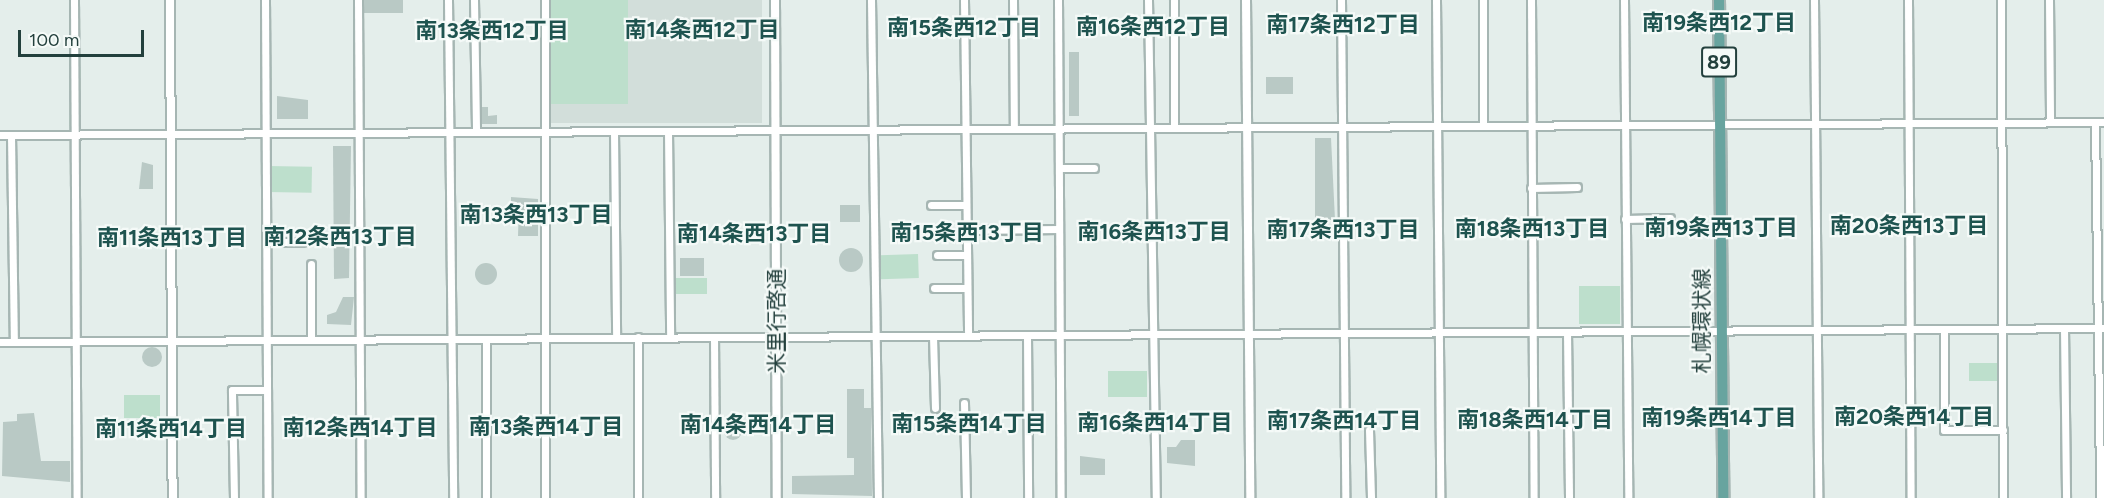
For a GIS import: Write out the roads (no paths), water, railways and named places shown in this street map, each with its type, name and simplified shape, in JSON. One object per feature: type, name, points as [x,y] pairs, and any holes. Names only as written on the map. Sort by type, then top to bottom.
[{"type":"main road","name":"札幌環状線","points":[[1719,0],[1722,498]]},
{"type":"street","points":[[74,0],[77,498]]},
{"type":"street","points":[[170,0],[173,498]]},
{"type":"street","points":[[265,0],[268,498]]},
{"type":"street","points":[[358,0],[361,498]]},
{"type":"street","points":[[448,0],[453,498]]},
{"type":"street","points":[[474,0],[476,132]]},
{"type":"street","points":[[544,0],[545,498]]},
{"type":"street","name":"米里行啓通","points":[[775,0],[777,498]]},
{"type":"street","points":[[872,0],[878,498]]},
{"type":"street","points":[[964,0],[968,336]]},
{"type":"street","points":[[1013,0],[1014,129]]},
{"type":"street","points":[[1058,0],[1061,498]]},
{"type":"street","points":[[1148,0],[1152,128],[1156,498]]},
{"type":"street","points":[[1174,0],[1174,128]]},
{"type":"street","points":[[1246,0],[1250,498]]},
{"type":"street","points":[[1341,0],[1345,498]]},
{"type":"street","points":[[1436,0],[1440,498]]},
{"type":"street","points":[[1483,0],[1483,126]]},
{"type":"street","points":[[1531,0],[1534,498]]},
{"type":"street","points":[[1624,0],[1628,498]]},
{"type":"street","points":[[1814,0],[1818,498]]},
{"type":"street","points":[[1908,0],[1911,498]]},
{"type":"street","points":[[2001,0],[2003,498]]},
{"type":"street","points":[[2049,0],[2050,122]]},
{"type":"street","points":[[2095,122],[2101,328],[2100,498]]},
{"type":"street","points":[[0,135],[2104,122]]},
{"type":"street","points":[[668,131],[670,337]]},
{"type":"street","points":[[614,132],[616,338]]},
{"type":"street","points":[[11,135],[14,342]]},
{"type":"street","points":[[1059,168],[1094,168]]},
{"type":"street","points":[[1532,188],[1577,187]]},
{"type":"street","points":[[931,206],[966,205]]},
{"type":"street","points":[[1625,219],[1670,218]]},
{"type":"street","points":[[967,230],[1059,229]]},
{"type":"street","points":[[266,242],[302,242]]},
{"type":"street","points":[[937,255],[967,255]]},
{"type":"street","points":[[310,264],[311,340]]},
{"type":"street","points":[[934,288],[967,288]]},
{"type":"street","points":[[2064,328],[2066,498]]},
{"type":"street","points":[[0,342],[2101,328]]},
{"type":"street","points":[[1944,329],[1944,430],[2003,430]]},
{"type":"street","points":[[1567,332],[1569,498]]},
{"type":"street","points":[[1027,335],[1028,498]]},
{"type":"street","points":[[933,336],[935,408]]},
{"type":"street","points":[[714,337],[715,498]]},
{"type":"street","points":[[638,338],[638,498]]},
{"type":"street","points":[[486,339],[486,498]]},
{"type":"street","points":[[234,498],[232,390],[267,390]]},
{"type":"street","points":[[964,403],[966,498]]},
{"type":"street","points":[[1369,430],[1371,498]]},
{"type":"district","name":"南19条西12丁目","points":[[1719,23]]},
{"type":"district","name":"南17条西12丁目","points":[[1343,25]]},
{"type":"district","name":"南16条西12丁目","points":[[1153,27]]},
{"type":"district","name":"南15条西12丁目","points":[[964,28]]},
{"type":"district","name":"南14条西12丁目","points":[[702,30]]},
{"type":"district","name":"南13条西12丁目","points":[[492,31]]},
{"type":"district","name":"南13条西13丁目","points":[[536,215]]},
{"type":"district","name":"南20条西13丁目","points":[[1909,226]]},
{"type":"district","name":"南19条西13丁目","points":[[1721,228]]},
{"type":"district","name":"南18条西13丁目","points":[[1532,229]]},
{"type":"district","name":"南17条西13丁目","points":[[1343,230]]},
{"type":"district","name":"南16条西13丁目","points":[[1154,232]]},
{"type":"district","name":"南15条西13丁目","points":[[967,233]]},
{"type":"district","name":"南14条西13丁目","points":[[754,234]]},
{"type":"district","name":"南12条西13丁目","points":[[340,237]]},
{"type":"district","name":"南11条西13丁目","points":[[172,238]]},
{"type":"district","name":"南20条西14丁目","points":[[1914,417]]},
{"type":"district","name":"南19条西14丁目","points":[[1719,418]]},
{"type":"district","name":"南18条西14丁目","points":[[1535,420]]},
{"type":"district","name":"南17条西14丁目","points":[[1344,421]]},
{"type":"district","name":"南16条西14丁目","points":[[1155,423]]},
{"type":"district","name":"南15条西14丁目","points":[[969,424]]},
{"type":"district","name":"南14条西14丁目","points":[[758,425]]},
{"type":"district","name":"南13条西14丁目","points":[[546,427]]},
{"type":"district","name":"南12条西14丁目","points":[[360,428]]},
{"type":"district","name":"南11条西14丁目","points":[[171,429]]}]
